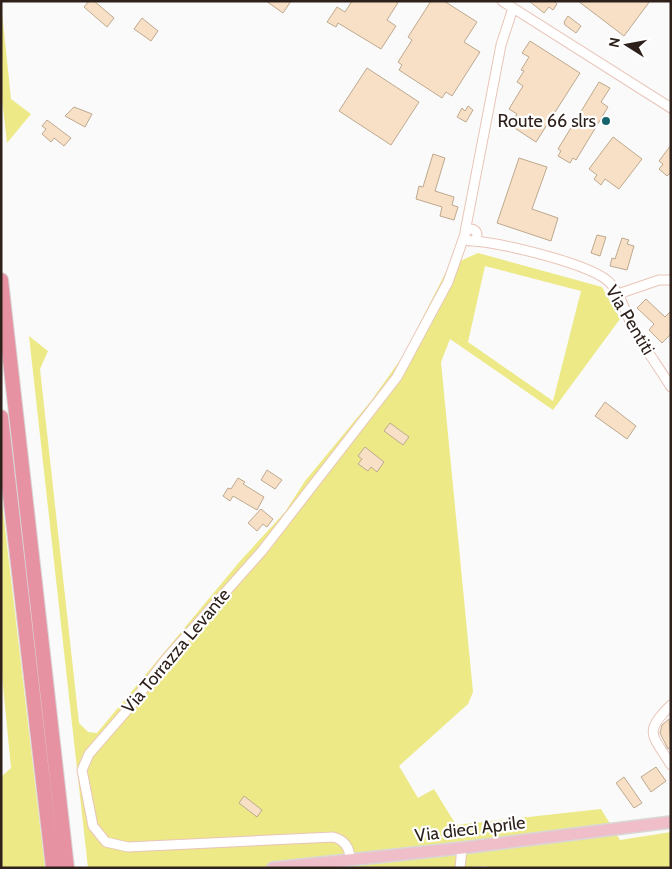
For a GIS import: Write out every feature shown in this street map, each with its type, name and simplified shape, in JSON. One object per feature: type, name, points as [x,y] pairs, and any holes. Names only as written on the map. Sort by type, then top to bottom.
[{"type":"highway","points":[[1,280],[69,868]]},
{"type":"highway","points":[[1,417],[53,868]]},
{"type":"main road","name":"Via dieci Aprile","points":[[273,868],[462,848],[671,822]]},
{"type":"street","points":[[502,1],[671,108]]},
{"type":"street","points":[[471,235],[470,210],[501,45],[513,8]]},
{"type":"street","name":"Via Pentiti","points":[[471,235],[592,271],[605,278],[618,294],[633,327],[671,387]]},
{"type":"street","name":"Via Torrazza Levante","points":[[350,860],[350,853],[344,842],[333,837],[128,847],[112,845],[101,838],[93,826],[82,770],[89,754],[129,708],[166,659],[262,551],[397,377],[432,315],[459,253],[471,235]]},
{"type":"street","points":[[618,294],[659,280],[671,280]]},
{"type":"street","points":[[671,705],[652,729],[653,735],[671,765]]},
{"type":"street","points":[[460,868],[462,848]]},
{"type":"shaded area","points":[[1,3],[11,99],[31,114],[7,143],[1,90]]},
{"type":"shaded area","points":[[478,253],[602,287],[620,319],[553,410],[450,339],[441,362],[473,692],[468,704],[399,766],[418,798],[434,789],[456,825],[601,809],[620,840],[671,832],[671,868],[488,868],[486,866],[452,868],[88,868],[29,336],[48,351],[40,369],[79,723],[88,732],[97,733],[241,560],[285,512],[305,481],[371,401],[403,356],[449,266]],"holes":[[[485,266],[581,291],[553,401],[468,342]]]},
{"type":"shaded area","points":[[1,494],[45,868],[1,868],[1,777],[11,768],[1,665]]},
{"type":"building","points":[[89,1],[94,1],[114,18],[107,27],[84,7]]},
{"type":"building","points":[[266,1],[291,1],[283,13]]},
{"type":"building","points":[[352,1],[399,1],[387,20],[396,26],[381,49],[338,23],[336,27],[327,22],[337,7],[345,12]]},
{"type":"building","points":[[431,1],[444,1],[477,22],[464,42],[480,52],[452,96],[446,92],[442,98],[399,70],[402,65],[398,62],[412,40],[408,37]]},
{"type":"building","points":[[529,1],[554,1],[557,4],[553,10],[549,7],[544,13]]},
{"type":"building","points":[[578,1],[650,1],[624,36]]},
{"type":"building","points":[[568,16],[581,26],[576,33],[565,25],[564,22]]},
{"type":"building","points":[[142,18],[158,31],[151,41],[134,29]]},
{"type":"building","points":[[530,41],[580,73],[536,142],[510,125],[517,114],[509,109],[523,86],[517,82],[524,71],[521,70],[529,57],[522,53]]},
{"type":"building","points":[[367,68],[419,102],[391,145],[339,111]]},
{"type":"building","points":[[599,82],[610,88],[601,102],[608,107],[576,160],[573,158],[570,163],[558,156],[561,151],[558,149]]},
{"type":"building","points":[[468,106],[473,110],[466,122],[457,117],[462,108],[465,111]]},
{"type":"building","points":[[74,107],[92,114],[85,127],[65,116]]},
{"type":"building","points":[[47,120],[71,138],[64,146],[54,138],[51,142],[42,134],[46,129],[42,126]]},
{"type":"building","points":[[613,137],[642,159],[619,189],[605,179],[601,185],[594,179],[597,175],[589,169]]},
{"type":"building","points":[[671,145],[671,172],[667,176],[659,169],[663,164],[659,161]]},
{"type":"building","points":[[433,154],[445,158],[435,191],[454,197],[452,205],[458,207],[454,220],[440,216],[442,207],[416,199],[419,186],[423,187]]},
{"type":"building","points":[[519,158],[547,167],[532,209],[558,218],[551,241],[497,223]]},
{"type":"building","points":[[597,235],[606,237],[600,256],[591,253]]},
{"type":"building","points":[[622,238],[629,240],[627,244],[634,246],[627,270],[610,266],[612,258],[615,259]]},
{"type":"building","points":[[646,299],[665,317],[671,311],[671,334],[662,343],[649,330],[654,324],[637,308]]},
{"type":"building","points":[[605,402],[636,426],[627,439],[595,416]]},
{"type":"building","points":[[390,423],[409,437],[403,445],[384,431]]},
{"type":"building","points":[[365,447],[384,462],[377,472],[371,467],[368,471],[358,464],[362,459],[358,456]]},
{"type":"building","points":[[267,470],[282,480],[275,489],[261,480]]},
{"type":"building","points":[[238,478],[245,482],[243,484],[264,497],[257,510],[233,496],[230,501],[223,496],[228,488],[231,489]]},
{"type":"building","points":[[261,509],[273,519],[267,527],[263,524],[257,531],[248,523]]},
{"type":"building","points":[[669,719],[671,747],[668,749],[660,733],[662,725]]},
{"type":"building","points":[[656,767],[666,781],[651,792],[641,777]]},
{"type":"building","points":[[624,777],[642,803],[634,808],[616,783]]},
{"type":"building","points":[[244,796],[262,810],[257,817],[239,803]]},
{"type":"place","name":"Route 66 slrs","points":[[606,121]]}]
